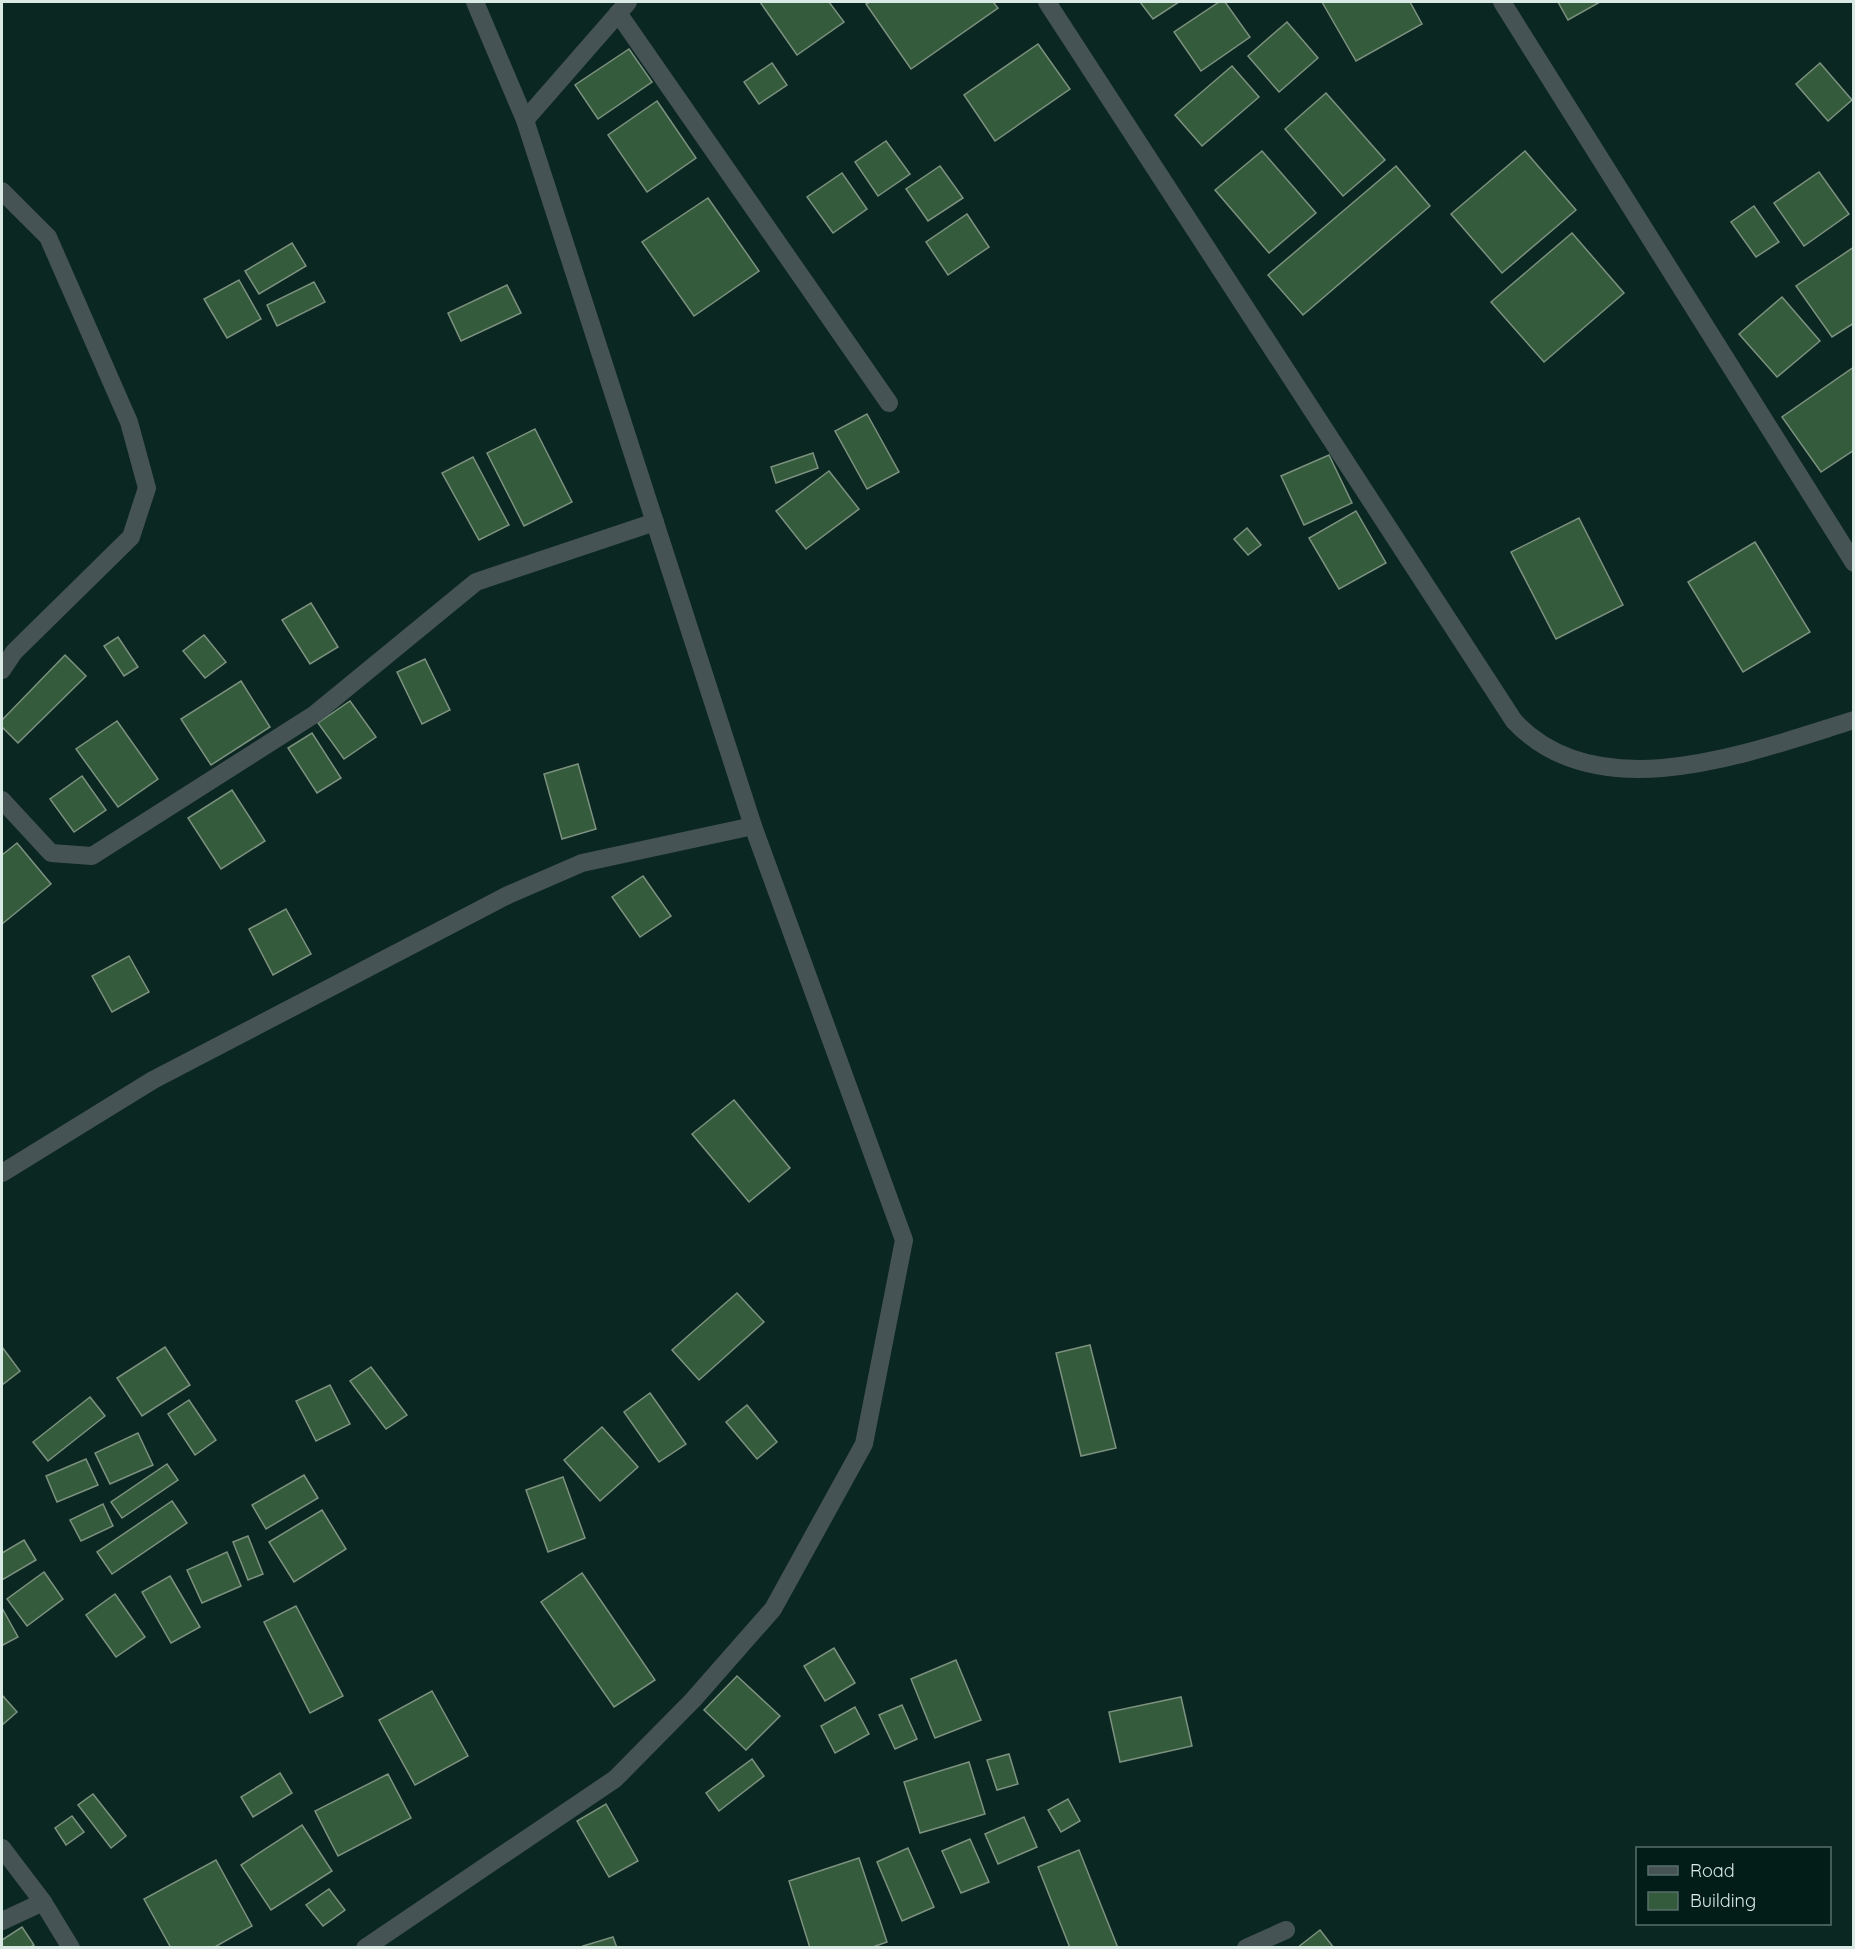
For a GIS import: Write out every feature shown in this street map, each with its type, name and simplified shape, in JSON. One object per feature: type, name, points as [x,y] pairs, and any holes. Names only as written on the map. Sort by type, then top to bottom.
[{"type":"street","points":[[365,1947],[615,1779],[693,1700],[773,1608],[864,1443],[904,1240],[753,826],[525,120],[475,2]]},
{"type":"street","points":[[1047,2],[1514,721],[1527,736],[1584,762],[1648,771],[1731,758],[1854,720]]},
{"type":"street","points":[[1502,2],[1854,563]]},
{"type":"street","points":[[525,120],[623,7],[889,403]]},
{"type":"street","points":[[2,191],[48,237],[129,422],[147,488],[131,537],[14,652],[2,670]]},
{"type":"street","points":[[2,800],[51,853],[92,856],[149,822],[315,714],[476,582],[655,522]]},
{"type":"street","points":[[2,1173],[153,1080],[508,895],[582,863],[753,826]]},
{"type":"street","points":[[2,1848],[43,1902],[71,1947]]},
{"type":"street","points":[[2,1921],[43,1902]]},
{"type":"street","points":[[1246,1947],[1286,1930]]},
{"type":"building","points":[[760,2],[829,2],[844,22],[797,55]]},
{"type":"building","points":[[870,2],[993,2],[998,8],[911,69],[866,4]]},
{"type":"building","points":[[1140,2],[1179,2],[1153,19]]},
{"type":"building","points":[[1219,2],[1225,2],[1250,37],[1201,71],[1174,32]]},
{"type":"building","points":[[1322,2],[1410,2],[1422,24],[1356,61]]},
{"type":"building","points":[[1558,2],[1600,2],[1568,20]]},
{"type":"building","points":[[1287,22],[1318,58],[1279,92],[1248,56]]},
{"type":"building","points":[[1038,44],[1070,89],[995,141],[964,95]]},
{"type":"building","points":[[629,49],[652,82],[598,119],[575,85]]},
{"type":"building","points":[[772,63],[787,85],[759,104],[744,82]]},
{"type":"building","points":[[1820,63],[1852,100],[1828,121],[1796,84]]},
{"type":"building","points":[[1232,66],[1259,97],[1202,146],[1175,115]]},
{"type":"building","points":[[1326,93],[1385,160],[1343,196],[1285,129]]},
{"type":"building","points":[[657,101],[696,158],[647,192],[608,135]]},
{"type":"building","points":[[886,141],[910,174],[878,196],[855,162]]},
{"type":"building","points":[[1262,151],[1316,213],[1269,253],[1215,190]]},
{"type":"building","points":[[1525,151],[1576,210],[1502,273],[1451,214]]},
{"type":"building","points":[[940,166],[963,198],[928,221],[906,189]]},
{"type":"building","points":[[1396,166],[1430,206],[1303,315],[1268,275]]},
{"type":"building","points":[[1819,172],[1849,214],[1804,246],[1774,203]]},
{"type":"building","points":[[842,173],[867,209],[833,233],[807,197]]},
{"type":"building","points":[[708,198],[759,271],[694,316],[642,242]]},
{"type":"building","points":[[1754,206],[1779,242],[1756,257],[1731,222]]},
{"type":"building","points":[[967,214],[989,247],[948,275],[926,242]]},
{"type":"building","points":[[1572,233],[1624,293],[1544,362],[1491,302]]},
{"type":"building","points":[[292,243],[306,266],[259,294],[245,271]]},
{"type":"building","points":[[1854,247],[1854,323],[1832,337],[1796,286]]},
{"type":"building","points":[[239,280],[261,319],[227,338],[204,299]]},
{"type":"building","points":[[314,282],[325,302],[277,326],[267,305]]},
{"type":"building","points":[[507,285],[521,313],[461,341],[448,313]]},
{"type":"building","points":[[1782,297],[1820,341],[1777,377],[1739,334]]},
{"type":"building","points":[[1854,367],[1854,450],[1821,472],[1782,417]]},
{"type":"building","points":[[867,414],[899,472],[867,489],[835,431]]},
{"type":"building","points":[[535,429],[572,502],[524,526],[487,453]]},
{"type":"building","points":[[813,453],[818,468],[776,483],[771,467]]},
{"type":"building","points":[[1329,455],[1352,503],[1304,525],[1281,476]]},
{"type":"building","points":[[473,457],[509,525],[479,540],[442,473]]},
{"type":"building","points":[[829,471],[859,509],[806,549],[776,511]]},
{"type":"building","points":[[1356,511],[1386,563],[1339,589],[1309,538]]},
{"type":"building","points":[[1579,518],[1623,605],[1556,639],[1511,552]]},
{"type":"building","points":[[1247,528],[1261,545],[1248,555],[1234,539]]},
{"type":"building","points":[[1755,542],[1810,632],[1743,672],[1688,582]]},
{"type":"building","points":[[311,603],[338,647],[310,664],[282,620]]},
{"type":"building","points":[[204,635],[226,662],[205,678],[183,651]]},
{"type":"building","points":[[118,637],[138,667],[124,676],[104,646]]},
{"type":"building","points":[[65,655],[86,676],[18,743],[2,727],[2,720]]},
{"type":"building","points":[[425,659],[450,710],[422,724],[397,672]]},
{"type":"building","points":[[241,681],[270,727],[211,765],[181,719]]},
{"type":"building","points":[[350,701],[376,737],[344,759],[318,723]]},
{"type":"building","points":[[117,721],[158,779],[118,807],[76,749]]},
{"type":"building","points":[[312,733],[341,778],[317,793],[288,748]]},
{"type":"building","points":[[578,764],[596,829],[562,839],[544,774]]},
{"type":"building","points":[[82,776],[106,810],[74,832],[50,799]]},
{"type":"building","points":[[232,790],[265,841],[221,869],[188,818]]},
{"type":"building","points":[[17,843],[51,884],[2,924],[2,855]]},
{"type":"building","points":[[643,876],[671,916],[640,937],[612,897]]},
{"type":"building","points":[[286,909],[311,954],[273,975],[249,929]]},
{"type":"building","points":[[129,956],[149,992],[112,1012],[92,976]]},
{"type":"building","points":[[734,1100],[790,1168],[749,1202],[692,1134]]},
{"type":"building","points":[[737,1293],[764,1322],[699,1380],[672,1350]]},
{"type":"building","points":[[1090,1345],[1116,1448],[1081,1456],[1056,1353]]},
{"type":"building","points":[[2,1347],[20,1371],[2,1385]]},
{"type":"building","points":[[165,1347],[190,1385],[142,1416],[117,1378]]},
{"type":"building","points":[[371,1367],[407,1415],[386,1429],[350,1381]]},
{"type":"building","points":[[330,1385],[350,1424],[316,1441],[296,1401]]},
{"type":"building","points":[[650,1393],[686,1444],[659,1462],[624,1412]]},
{"type":"building","points":[[90,1397],[105,1416],[48,1461],[33,1442]]},
{"type":"building","points":[[189,1400],[216,1440],[195,1455],[168,1414]]},
{"type":"building","points":[[747,1405],[777,1442],[757,1459],[726,1422]]},
{"type":"building","points":[[602,1427],[638,1467],[600,1501],[564,1460]]},
{"type":"building","points":[[138,1433],[153,1465],[110,1484],[95,1453]]},
{"type":"building","points":[[86,1459],[98,1485],[57,1502],[46,1476]]},
{"type":"building","points":[[167,1464],[178,1480],[122,1518],[111,1502]]},
{"type":"building","points":[[304,1475],[318,1498],[266,1529],[252,1505]]},
{"type":"building","points":[[563,1477],[585,1538],[548,1552],[526,1490]]},
{"type":"building","points":[[172,1501],[187,1523],[112,1574],[97,1552]]},
{"type":"building","points":[[103,1504],[113,1526],[81,1541],[70,1520]]},
{"type":"building","points":[[322,1510],[346,1549],[294,1582],[269,1542]]},
{"type":"building","points":[[248,1536],[263,1574],[248,1580],[233,1542]]},
{"type":"building","points":[[24,1540],[36,1560],[2,1580],[2,1553]]},
{"type":"building","points":[[227,1552],[241,1586],[202,1603],[187,1570]]},
{"type":"building","points":[[44,1572],[63,1599],[27,1626],[7,1599]]},
{"type":"building","points":[[582,1573],[655,1680],[614,1707],[541,1602]]},
{"type":"building","points":[[170,1576],[200,1627],[171,1643],[142,1592]]},
{"type":"building","points":[[115,1594],[145,1637],[116,1657],[86,1615]]},
{"type":"building","points":[[296,1606],[343,1696],[310,1713],[264,1622]]},
{"type":"building","points":[[2,1608],[18,1637],[3,1645],[2,1643]]},
{"type":"building","points":[[834,1648],[855,1683],[825,1701],[804,1666]]},
{"type":"building","points":[[956,1660],[981,1720],[935,1738],[911,1679]]},
{"type":"building","points":[[737,1676],[780,1716],[746,1750],[704,1710]]},
{"type":"building","points":[[432,1691],[468,1756],[415,1785],[379,1720]]},
{"type":"building","points":[[2,1695],[17,1712],[2,1725]]},
{"type":"building","points":[[1181,1697],[1192,1746],[1120,1762],[1109,1712]]},
{"type":"building","points":[[902,1705],[917,1739],[895,1749],[879,1715]]},
{"type":"building","points":[[855,1707],[869,1734],[835,1753],[821,1726]]},
{"type":"building","points":[[1009,1754],[1018,1784],[997,1790],[987,1760]]},
{"type":"building","points":[[752,1759],[764,1776],[719,1811],[706,1793]]},
{"type":"building","points":[[969,1762],[985,1814],[920,1833],[904,1782]]},
{"type":"building","points":[[280,1773],[292,1793],[253,1817],[241,1797]]},
{"type":"building","points":[[388,1774],[411,1818],[338,1856],[315,1811]]},
{"type":"building","points":[[93,1794],[126,1836],[111,1848],[78,1805]]},
{"type":"building","points":[[1068,1799],[1080,1821],[1061,1832],[1048,1810]]},
{"type":"building","points":[[606,1804],[638,1861],[609,1877],[577,1821]]},
{"type":"building","points":[[72,1816],[84,1832],[66,1845],[55,1828]]},
{"type":"building","points":[[1024,1817],[1037,1847],[998,1864],[985,1834]]},
{"type":"building","points":[[302,1825],[332,1871],[271,1910],[241,1865]]},
{"type":"building","points":[[970,1839],[989,1882],[961,1893],[942,1851]]},
{"type":"building","points":[[908,1848],[934,1907],[902,1921],[877,1862]]},
{"type":"building","points":[[1079,1850],[1118,1948],[1070,1948],[1038,1867]]},
{"type":"building","points":[[859,1858],[887,1942],[870,1948],[810,1948],[789,1881]]},
{"type":"building","points":[[216,1860],[252,1926],[213,1948],[171,1948],[144,1899]]},
{"type":"building","points":[[329,1889],[345,1910],[323,1926],[306,1905]]},
{"type":"building","points":[[22,1927],[34,1945],[29,1948],[2,1948],[2,1940]]},
{"type":"building","points":[[1320,1930],[1334,1948],[1297,1948]]},
{"type":"building","points":[[613,1937],[617,1948],[584,1948],[583,1946]]}]
